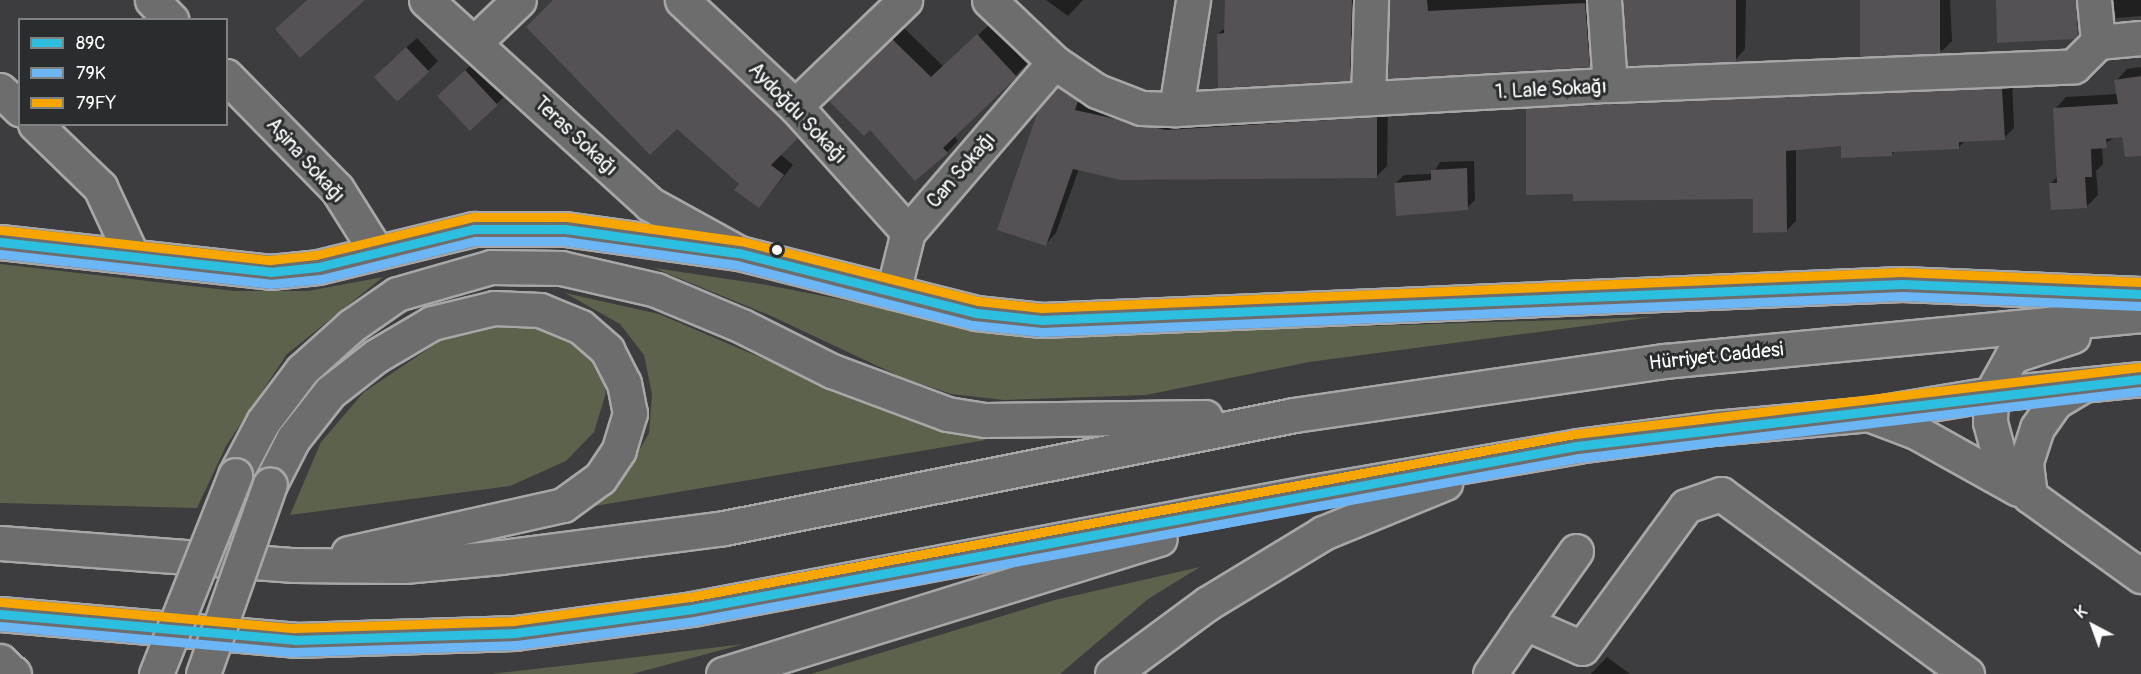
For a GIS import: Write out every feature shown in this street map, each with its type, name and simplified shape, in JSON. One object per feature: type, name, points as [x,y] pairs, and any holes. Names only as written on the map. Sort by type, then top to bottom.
[{"type":"main road","points":[[152,0],[169,18]]},
{"type":"main road","name":"Teras Sokağı","points":[[426,0],[650,204],[739,253]]},
{"type":"main road","points":[[474,43],[519,0]]},
{"type":"main road","name":"Aydoğdu Sokağı","points":[[682,0],[795,106],[908,232]]},
{"type":"main road","points":[[795,106],[905,0]]},
{"type":"main road","name":"1. Lale Sokağı","points":[[989,0],[1054,62],[1097,91],[1141,108],[1176,109],[1610,85],[2074,66],[2098,42]]},
{"type":"main road","points":[[1176,109],[1192,0]]},
{"type":"main road","points":[[1368,98],[1371,0]]},
{"type":"main road","points":[[1604,0],[1610,85]]},
{"type":"main road","points":[[2094,0],[2098,42],[2141,38]]},
{"type":"main road","name":"Can Sokağı","points":[[893,292],[908,232],[1054,62]]},
{"type":"main road","name":"Aşina Sokağı","points":[[228,78],[337,189],[376,251]]},
{"type":"main road","points":[[0,90],[18,107]]},
{"type":"main road","points":[[37,126],[100,187],[132,256]]},
{"type":"main road","points":[[0,242],[270,272],[318,267],[376,251],[474,229],[564,229],[739,253],[976,313],[1042,320],[1902,284],[2141,294]]},
{"type":"main road","points":[[156,674],[235,475],[263,422],[302,370],[351,326],[397,294],[491,267],[561,268],[656,290],[742,326],[832,371],[947,414],[985,420],[1294,415]]},
{"type":"main road","points":[[203,674],[270,484],[293,440],[330,392],[376,356],[432,323],[494,308],[540,310],[581,327],[607,350],[624,383],[630,413],[619,450],[600,478],[563,505],[294,565]]},
{"type":"main road","name":"Hürriyet Caddesi","points":[[1294,415],[1664,361],[2141,315]]},
{"type":"main road","points":[[2030,496],[2001,463],[1990,422],[1991,394],[2012,356],[2061,337],[2141,330]]},
{"type":"main road","points":[[0,614],[295,640],[515,633],[692,609],[1312,492],[1499,460],[1714,428],[1870,414],[1991,394],[2141,379]]},
{"type":"main road","points":[[2030,496],[2026,462],[2037,428],[2055,402],[2085,384]]},
{"type":"main road","points":[[1870,414],[1916,432],[2030,496],[2141,576]]},
{"type":"main road","points":[[0,543],[294,565],[415,565],[724,528],[1294,415]]},
{"type":"main road","points":[[1112,674],[1208,603],[1323,533],[1499,460]]},
{"type":"main road","points":[[723,674],[1312,492]]},
{"type":"main road","points":[[1526,623],[1582,648],[1686,506],[1721,494],[1967,674]]},
{"type":"main road","points":[[1490,674],[1576,551]]},
{"type":"main road","points":[[0,661],[14,674]]},
{"type":"green space","points":[[0,264],[235,291],[308,291],[383,277],[287,354],[226,446],[197,508],[0,503]]},
{"type":"green space","points":[[654,268],[767,285],[1034,337],[1653,317],[1309,362],[1146,395],[1004,400],[951,394],[901,377],[769,315]]},
{"type":"green space","points":[[565,293],[659,314],[900,417],[986,440],[595,506],[625,475],[649,433],[652,394],[644,355],[620,324]]},
{"type":"green space","points":[[502,322],[540,327],[573,341],[600,363],[606,393],[594,432],[566,461],[510,486],[290,515],[321,442],[364,392],[443,339]]},
{"type":"green space","points":[[1200,567],[1148,599],[1060,674],[811,674],[1055,600]]},
{"type":"green space","points":[[744,644],[632,674],[491,674],[596,662]]},
{"type":"building","points":[[307,0],[365,0],[300,58],[275,29]]},
{"type":"building","points":[[553,0],[664,0],[669,14],[782,119],[798,138],[771,165],[784,175],[759,208],[734,190],[739,184],[677,129],[650,155],[526,27]]},
{"type":"building","points":[[1225,0],[1352,0],[1350,81],[1218,88],[1217,34],[1224,33]]},
{"type":"building","points":[[1390,0],[1427,0],[1428,11],[1585,3],[1590,67],[1387,79]]},
{"type":"building","points":[[1623,0],[1736,0],[1736,66],[1623,66]]},
{"type":"building","points":[[1860,0],[1940,0],[1940,56],[1860,56]]},
{"type":"building","points":[[1996,0],[2076,0],[2078,35],[2074,39],[1997,43]]},
{"type":"building","points":[[977,34],[1017,77],[943,148],[948,153],[915,181],[870,130],[864,136],[828,100],[892,39],[931,77]]},
{"type":"building","points":[[406,47],[429,72],[397,102],[374,77]]},
{"type":"building","points":[[465,70],[498,105],[470,131],[437,96]]},
{"type":"building","points":[[2141,76],[2141,156],[2125,157],[2122,137],[2106,139],[2107,148],[2091,149],[2092,177],[2085,177],[2087,208],[2051,210],[2049,183],[2057,183],[2053,108],[2118,104],[2114,80]]},
{"type":"building","points":[[1057,87],[1078,101],[1075,110],[1166,130],[1377,117],[1377,178],[1121,180],[1073,169],[1046,246],[997,230],[1039,108]]},
{"type":"building","points":[[2002,88],[2005,140],[1959,142],[1959,149],[1892,152],[1892,156],[1841,158],[1841,146],[1786,151],[1787,232],[1753,233],[1753,199],[1573,201],[1573,194],[1526,195],[1526,108]]},
{"type":"building","points":[[1467,168],[1468,210],[1396,216],[1394,183],[1431,180],[1431,170]]},
{"type":"transit line","name":"79FY","points":[[1,230],[270,260],[316,255],[473,217],[567,217],[741,241],[978,301],[1042,308],[1901,272],[2141,282]]},
{"type":"transit line","name":"89C","points":[[0,242],[270,272],[318,267],[474,229],[565,229],[739,253],[976,313],[1042,320],[1902,284],[2141,294]]},
{"type":"transit line","name":"79K","points":[[0,254],[270,284],[321,279],[475,241],[564,241],[737,265],[973,325],[1042,332],[1902,296],[2140,306]]},
{"type":"transit line","name":"79FY","points":[[1,602],[295,628],[514,621],[690,597],[1575,434],[2140,367]]},
{"type":"transit line","name":"89C","points":[[0,614],[295,640],[515,633],[692,609],[1577,446],[2141,379]]},
{"type":"transit line","name":"79K","points":[[0,626],[294,652],[517,645],[694,621],[1579,458],[2141,391]]}]
